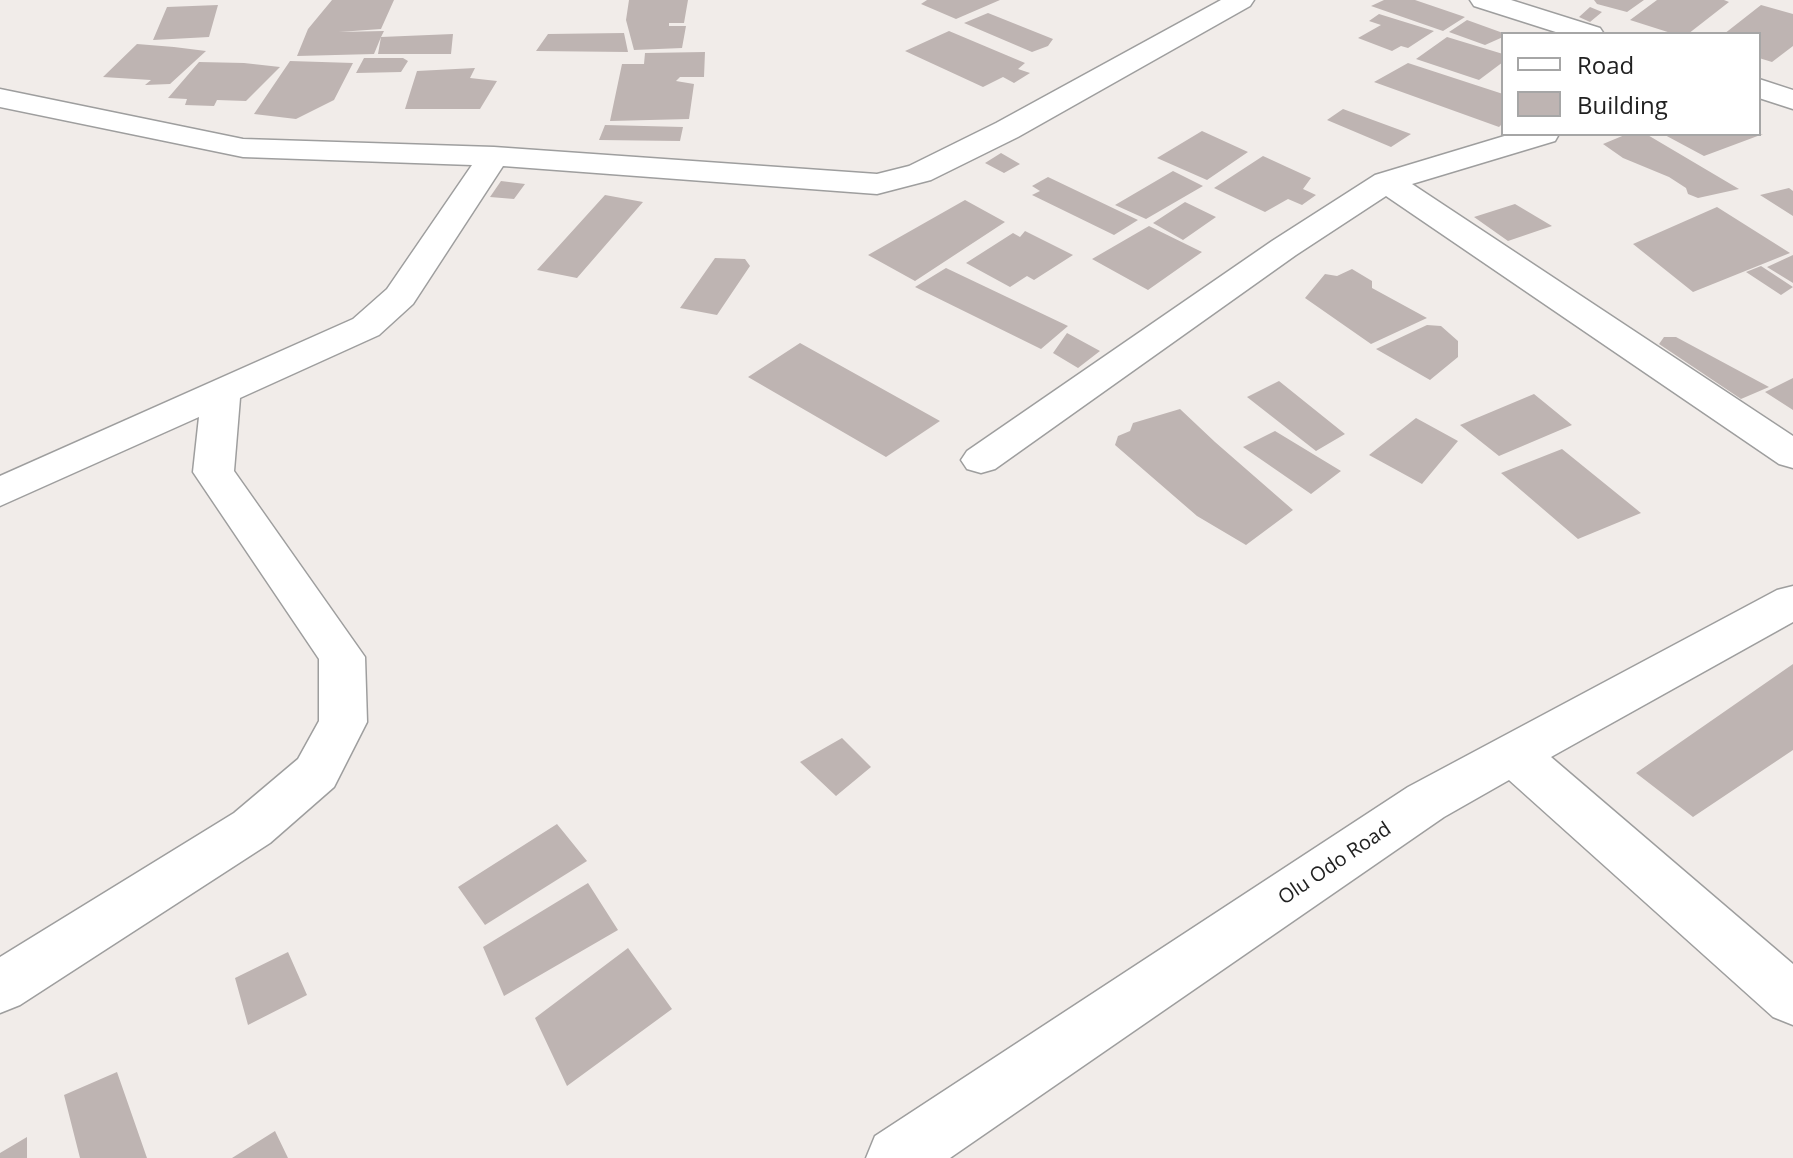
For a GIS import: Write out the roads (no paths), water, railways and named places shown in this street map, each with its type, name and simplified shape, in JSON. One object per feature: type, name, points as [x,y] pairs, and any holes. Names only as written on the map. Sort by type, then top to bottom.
[{"type":"street","points":[[0,98],[243,148],[494,156],[877,184],[920,173],[1007,130],[1241,0]]},
{"type":"street","points":[[1483,0],[1584,32]]},
{"type":"street","points":[[1761,89],[1793,100]]},
{"type":"street","points":[[981,460],[1284,248],[1386,182],[1537,136]]},
{"type":"street","points":[[0,492],[366,327],[400,296],[494,156]]},
{"type":"street","points":[[1386,182],[1793,455]]},
{"type":"street","points":[[0,987],[252,828],[316,773],[343,722],[342,657],[213,472],[221,392]]},
{"type":"street","name":"Olu Odo Road","points":[[897,1158],[1426,802],[1793,602]]},
{"type":"street","points":[[1514,755],[1793,999]]}]
